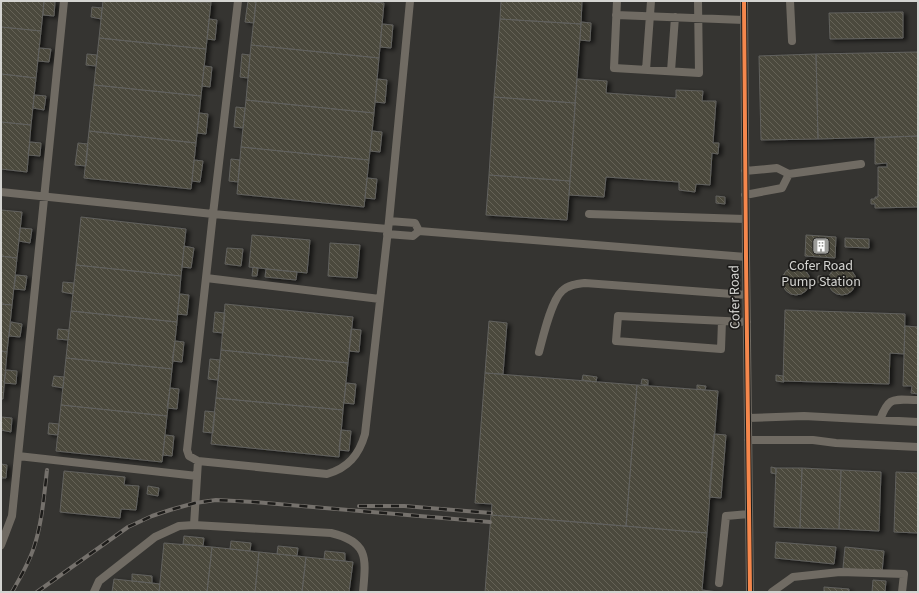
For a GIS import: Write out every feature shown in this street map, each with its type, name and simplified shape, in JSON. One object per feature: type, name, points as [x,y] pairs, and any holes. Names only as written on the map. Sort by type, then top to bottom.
[{"type":"street","points":[[1,545],[12,516],[64,1]]},
{"type":"street","points":[[238,1],[187,450],[190,456],[198,461],[326,474],[338,471],[348,464],[357,454],[365,434],[388,228],[410,1]]},
{"type":"street","points":[[616,1],[614,68],[699,73],[698,1]]},
{"type":"street","points":[[646,70],[651,1]]},
{"type":"street","name":"Cofer Road","points":[[744,1],[746,322],[750,592]]},
{"type":"street","points":[[790,1],[792,41]]},
{"type":"street","points":[[616,15],[744,20]]},
{"type":"street","points":[[671,71],[675,17]]},
{"type":"street","points":[[745,171],[777,168],[789,174],[861,164]]},
{"type":"street","points":[[745,195],[782,188],[789,174]]},
{"type":"street","points":[[1,192],[213,214],[388,228],[413,236],[419,231],[746,257]]},
{"type":"street","points":[[589,214],[745,219]]},
{"type":"street","points":[[388,228],[415,223],[419,231]]},
{"type":"street","points":[[206,278],[380,299]]},
{"type":"street","points":[[539,352],[558,295],[563,290],[573,285],[585,283],[746,295]]},
{"type":"street","points":[[722,321],[721,349],[616,341],[618,316],[746,322]]},
{"type":"street","points":[[880,420],[885,405],[895,400],[918,400]]},
{"type":"street","points":[[748,418],[804,416],[918,422]]},
{"type":"street","points":[[748,440],[813,440],[836,444],[918,447]]},
{"type":"street","points":[[18,456],[197,476]]},
{"type":"street","points":[[194,525],[198,461]]},
{"type":"street","points":[[719,583],[726,516],[749,514]]},
{"type":"street","points":[[94,592],[99,581],[155,537],[179,526],[194,525],[331,532],[346,536],[361,549],[364,558],[365,568],[363,592]]},
{"type":"street","points":[[772,592],[793,577],[840,572],[904,574],[902,592]]},
{"type":"building","points":[[1,1],[44,1],[41,31],[1,27]]},
{"type":"building","points":[[44,1],[55,2],[54,16],[43,15]]},
{"type":"building","points":[[103,1],[211,2],[206,49],[99,38]]},
{"type":"building","points":[[248,1],[256,1],[254,23],[245,22]]},
{"type":"building","points":[[256,1],[364,1],[384,3],[379,58],[251,45]]},
{"type":"building","points":[[501,1],[582,1],[581,24],[500,19]]},
{"type":"building","points":[[92,7],[102,8],[101,19],[91,17]]},
{"type":"building","points":[[903,12],[903,38],[830,39],[829,13]]},
{"type":"building","points":[[209,19],[217,20],[215,40],[207,39]]},
{"type":"building","points":[[500,19],[581,24],[575,103],[494,97]]},
{"type":"building","points":[[581,22],[591,23],[590,41],[580,40]]},
{"type":"building","points":[[382,24],[393,25],[391,48],[380,47]]},
{"type":"building","points":[[1,27],[41,31],[36,78],[1,74]]},
{"type":"building","points":[[99,38],[206,49],[201,96],[94,85]]},
{"type":"building","points":[[251,45],[379,58],[374,113],[246,100]]},
{"type":"building","points":[[39,48],[51,49],[49,62],[38,61]]},
{"type":"building","points":[[918,52],[918,136],[818,139],[816,54]]},
{"type":"building","points":[[87,54],[97,55],[96,66],[86,65]]},
{"type":"building","points":[[242,54],[250,55],[248,78],[240,77]]},
{"type":"building","points":[[816,54],[818,139],[761,140],[759,56]]},
{"type":"building","points":[[204,66],[212,67],[210,87],[202,86]]},
{"type":"building","points":[[1,74],[36,78],[31,125],[1,122]]},
{"type":"building","points":[[377,79],[387,80],[385,103],[375,102]]},
{"type":"building","points":[[577,79],[607,81],[606,93],[676,98],[676,90],[703,91],[702,101],[716,101],[713,143],[719,143],[718,154],[712,153],[710,185],[696,184],[695,192],[679,190],[679,182],[606,177],[604,197],[569,195]]},
{"type":"building","points":[[94,85],[201,96],[196,143],[89,131]]},
{"type":"building","points":[[34,95],[46,96],[44,110],[33,108]]},
{"type":"building","points":[[494,97],[575,103],[570,181],[489,175]]},
{"type":"building","points":[[246,100],[374,113],[369,160],[241,147]]},
{"type":"building","points":[[236,107],[245,108],[243,128],[234,127]]},
{"type":"building","points":[[199,113],[208,114],[206,134],[197,133]]},
{"type":"building","points":[[1,122],[31,125],[27,172],[1,169]]},
{"type":"building","points":[[89,131],[196,143],[191,189],[84,178]]},
{"type":"building","points":[[372,131],[382,132],[380,152],[370,151]]},
{"type":"building","points":[[918,136],[918,207],[875,208],[875,204],[871,204],[871,199],[878,197],[878,167],[887,167],[887,163],[875,164],[875,138]]},
{"type":"building","points":[[30,142],[41,143],[40,156],[28,155]]},
{"type":"building","points":[[78,143],[88,144],[86,166],[75,165]]},
{"type":"building","points":[[241,147],[369,160],[364,207],[237,194]]},
{"type":"building","points":[[231,159],[240,160],[238,182],[229,181]]},
{"type":"building","points":[[194,160],[203,161],[200,182],[192,181]]},
{"type":"building","points":[[489,175],[570,181],[567,220],[486,215]]},
{"type":"building","points":[[367,178],[377,179],[375,199],[365,198]]},
{"type":"building","points":[[716,196],[725,197],[725,204],[716,203]]},
{"type":"building","points":[[1,210],[22,212],[17,258],[1,256]]},
{"type":"building","points":[[81,217],[186,229],[181,276],[76,265]]},
{"type":"building","points":[[20,228],[32,229],[30,243],[19,241]]},
{"type":"building","points":[[252,235],[310,240],[307,273],[249,267]]},
{"type":"building","name":"Cofer Road Pump Station","points":[[806,235],[836,237],[835,258],[805,256]]},
{"type":"building","points":[[845,238],[869,239],[869,248],[845,247]]},
{"type":"building","points":[[330,243],[360,245],[357,278],[328,276]]},
{"type":"building","points":[[184,246],[194,248],[191,268],[182,267]]},
{"type":"building","points":[[227,248],[243,249],[241,266],[225,264]]},
{"type":"building","points":[[1,256],[17,258],[12,305],[1,304]]},
{"type":"building","points":[[76,265],[181,276],[177,322],[71,311]]},
{"type":"building","points":[[253,267],[258,268],[257,276],[252,276]]},
{"type":"building","points":[[796,267],[806,271],[810,281],[806,291],[796,295],[786,291],[782,281],[786,271]]},
{"type":"building","points":[[842,267],[852,271],[856,281],[852,291],[842,295],[832,291],[828,281],[832,271]]},
{"type":"building","points":[[266,269],[297,272],[296,280],[265,277]]},
{"type":"building","points":[[16,275],[27,276],[25,290],[14,289]]},
{"type":"building","points":[[818,276],[823,276],[823,283],[818,283]]},
{"type":"building","points":[[63,282],[74,283],[73,294],[62,292]]},
{"type":"building","points":[[180,294],[189,295],[187,315],[177,314]]},
{"type":"building","points":[[1,304],[12,305],[7,352],[1,351]]},
{"type":"building","points":[[225,304],[353,317],[348,363],[221,350]]},
{"type":"building","points":[[785,310],[905,314],[904,354],[890,353],[889,384],[783,381]]},
{"type":"building","points":[[71,311],[177,322],[172,369],[66,358]]},
{"type":"building","points":[[215,312],[225,313],[223,333],[213,332]]},
{"type":"building","points":[[489,321],[507,323],[503,374],[485,373]]},
{"type":"building","points":[[11,322],[22,324],[20,337],[9,336]]},
{"type":"building","points":[[905,326],[918,327],[918,394],[911,393],[912,386],[903,386]]},
{"type":"building","points":[[58,329],[69,330],[68,340],[57,339]]},
{"type":"building","points":[[351,329],[361,330],[359,352],[349,351]]},
{"type":"building","points":[[175,341],[184,342],[182,362],[172,361]]},
{"type":"building","points":[[221,350],[348,363],[343,410],[216,398]]},
{"type":"building","points":[[1,351],[7,352],[3,399],[1,399]]},
{"type":"building","points":[[66,358],[172,369],[167,416],[61,405]]},
{"type":"building","points":[[210,359],[220,360],[218,380],[208,379]]},
{"type":"building","points":[[6,370],[17,371],[16,384],[4,383]]},
{"type":"building","points":[[485,373],[637,385],[626,526],[491,515],[492,504],[475,503]]},
{"type":"building","points":[[583,375],[597,377],[596,382],[582,380]]},
{"type":"building","points":[[776,375],[783,376],[784,382],[776,381]]},
{"type":"building","points":[[54,376],[64,377],[63,388],[52,386]]},
{"type":"building","points":[[642,379],[648,380],[648,385],[641,384]]},
{"type":"building","points":[[346,383],[356,384],[354,404],[344,403]]},
{"type":"building","points":[[637,385],[718,391],[707,533],[626,526]]},
{"type":"building","points":[[697,385],[706,386],[705,390],[697,389]]},
{"type":"building","points":[[170,388],[179,389],[177,409],[167,408]]},
{"type":"building","points":[[216,398],[343,410],[339,457],[211,444]]},
{"type":"building","points":[[61,405],[167,416],[162,462],[56,451]]},
{"type":"building","points":[[205,411],[215,412],[213,433],[203,432]]},
{"type":"building","points":[[1,417],[12,418],[11,432],[1,430]]},
{"type":"building","points":[[49,423],[59,424],[58,435],[48,434]]},
{"type":"building","points":[[341,430],[351,431],[349,451],[339,450]]},
{"type":"building","points":[[714,434],[726,435],[721,498],[709,497]]},
{"type":"building","points":[[165,435],[174,436],[172,456],[163,455]]},
{"type":"building","points":[[1,464],[7,465],[6,478],[1,478]]},
{"type":"building","points":[[771,467],[776,468],[776,474],[771,473]]},
{"type":"building","points":[[776,468],[802,468],[800,528],[774,527]]},
{"type":"building","points":[[802,468],[841,470],[839,529],[800,528]]},
{"type":"building","points":[[841,470],[881,472],[879,531],[839,529]]},
{"type":"building","points":[[64,471],[125,477],[124,485],[139,486],[136,510],[121,509],[120,518],[60,512]]},
{"type":"building","points":[[896,472],[918,473],[918,533],[894,532]]},
{"type":"building","points":[[148,486],[159,488],[158,496],[147,494]]},
{"type":"building","points":[[491,515],[707,533],[702,590],[718,592],[485,592]]},
{"type":"building","points":[[184,536],[204,538],[203,546],[183,544]]},
{"type":"building","points":[[231,541],[251,543],[250,551],[230,549]]},
{"type":"building","points":[[776,542],[836,547],[834,564],[775,558]]},
{"type":"building","points":[[164,543],[212,547],[207,592],[159,592]]},
{"type":"building","points":[[278,546],[298,548],[297,556],[277,554]]},
{"type":"building","points":[[212,547],[259,552],[255,592],[207,592]]},
{"type":"building","points":[[845,547],[884,551],[882,572],[843,568]]},
{"type":"building","points":[[325,551],[345,553],[345,561],[324,559]]},
{"type":"building","points":[[259,552],[306,557],[302,592],[255,592]]},
{"type":"building","points":[[306,557],[353,562],[349,592],[302,592]]},
{"type":"building","points":[[132,574],[152,576],[152,583],[132,581]]},
{"type":"building","points":[[114,579],[160,584],[159,592],[112,592]]},
{"type":"building","points":[[873,580],[886,581],[885,592],[872,592]]},
{"type":"building","points":[[824,587],[849,589],[849,592],[824,592]]},
{"type":"railway","points":[[12,592],[27,565],[37,538],[47,470]]},
{"type":"railway","points":[[37,592],[128,527],[152,516],[195,503],[216,500],[254,502],[490,522]]},
{"type":"railway","points":[[359,506],[404,506],[491,513]]},
{"type":"cycle path","points":[[744,1],[750,592]]},
{"type":"place","name":"Cofer Road Pump Station","points":[[821,246]]}]
